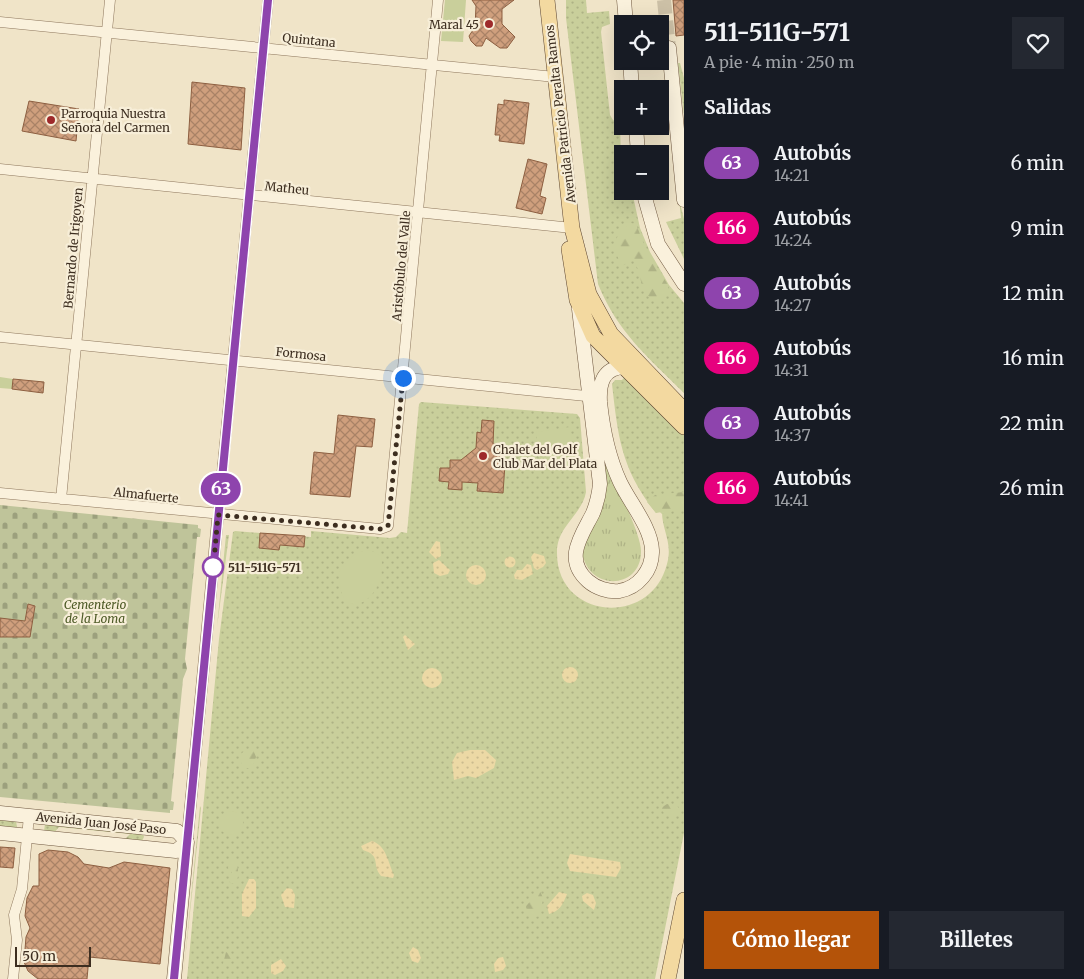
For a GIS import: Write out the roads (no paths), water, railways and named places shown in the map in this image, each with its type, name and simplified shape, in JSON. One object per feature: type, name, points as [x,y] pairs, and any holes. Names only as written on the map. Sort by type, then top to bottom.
[{"type":"main road","name":"Avenida Patricio Peralta Ramos","points":[[548,0],[572,228],[583,275],[599,316],[622,348],[684,410]]},
{"type":"main road","points":[[624,0],[625,15]]},
{"type":"main road","points":[[669,58],[684,200]]},
{"type":"main road","points":[[646,200],[658,244],[684,284]]},
{"type":"main road","name":"Avenida Patricio Peralta Ramos","points":[[572,228],[568,244],[572,279],[578,304],[593,336],[684,427]]},
{"type":"main road","points":[[578,304],[595,397],[610,458],[646,531],[652,550],[648,571],[640,581],[620,591],[610,591],[593,585],[580,572],[576,563],[577,542],[599,498],[600,484],[595,397],[605,374],[615,368],[624,367]]},
{"type":"main road","name":"Avenida Juan José Paso","points":[[0,813],[177,831],[187,842],[176,850],[0,833]]},
{"type":"main road","points":[[174,979],[187,842]]},
{"type":"main road","points":[[668,979],[684,900]]},
{"type":"main road","points":[[674,949],[684,925]]},
{"type":"street","name":"Bernardo de Irigoyen","points":[[61,499],[110,0]]},
{"type":"street","points":[[187,842],[268,0]]},
{"type":"street","name":"Aristóbulo del Valle","points":[[380,529],[385,528],[389,522],[438,0]]},
{"type":"street","name":"Quintana","points":[[0,22],[555,77]]},
{"type":"street","name":"Matheu","points":[[0,169],[418,214],[572,228]]},
{"type":"street","name":"Formosa","points":[[0,337],[595,397]]},
{"type":"street","name":"Almafuerte","points":[[0,493],[380,529]]},
{"type":"street","points":[[13,979],[17,940],[14,915],[22,889],[29,816]]},
{"type":"tunnel","points":[[664,0],[666,15]]},
{"type":"place","name":"Maral 45","points":[[489,24]]},
{"type":"place","name":"Parroquia Nuestra Señora del Carmen","points":[[51,120]]},
{"type":"place","name":"Chalet del Golf Club Mar del Plata","points":[[483,456]]},
{"type":"place","name":"511-511G-571","points":[[213,567]]},
{"type":"park label","name":"Cementerio de la Loma","points":[[95,611]]}]
